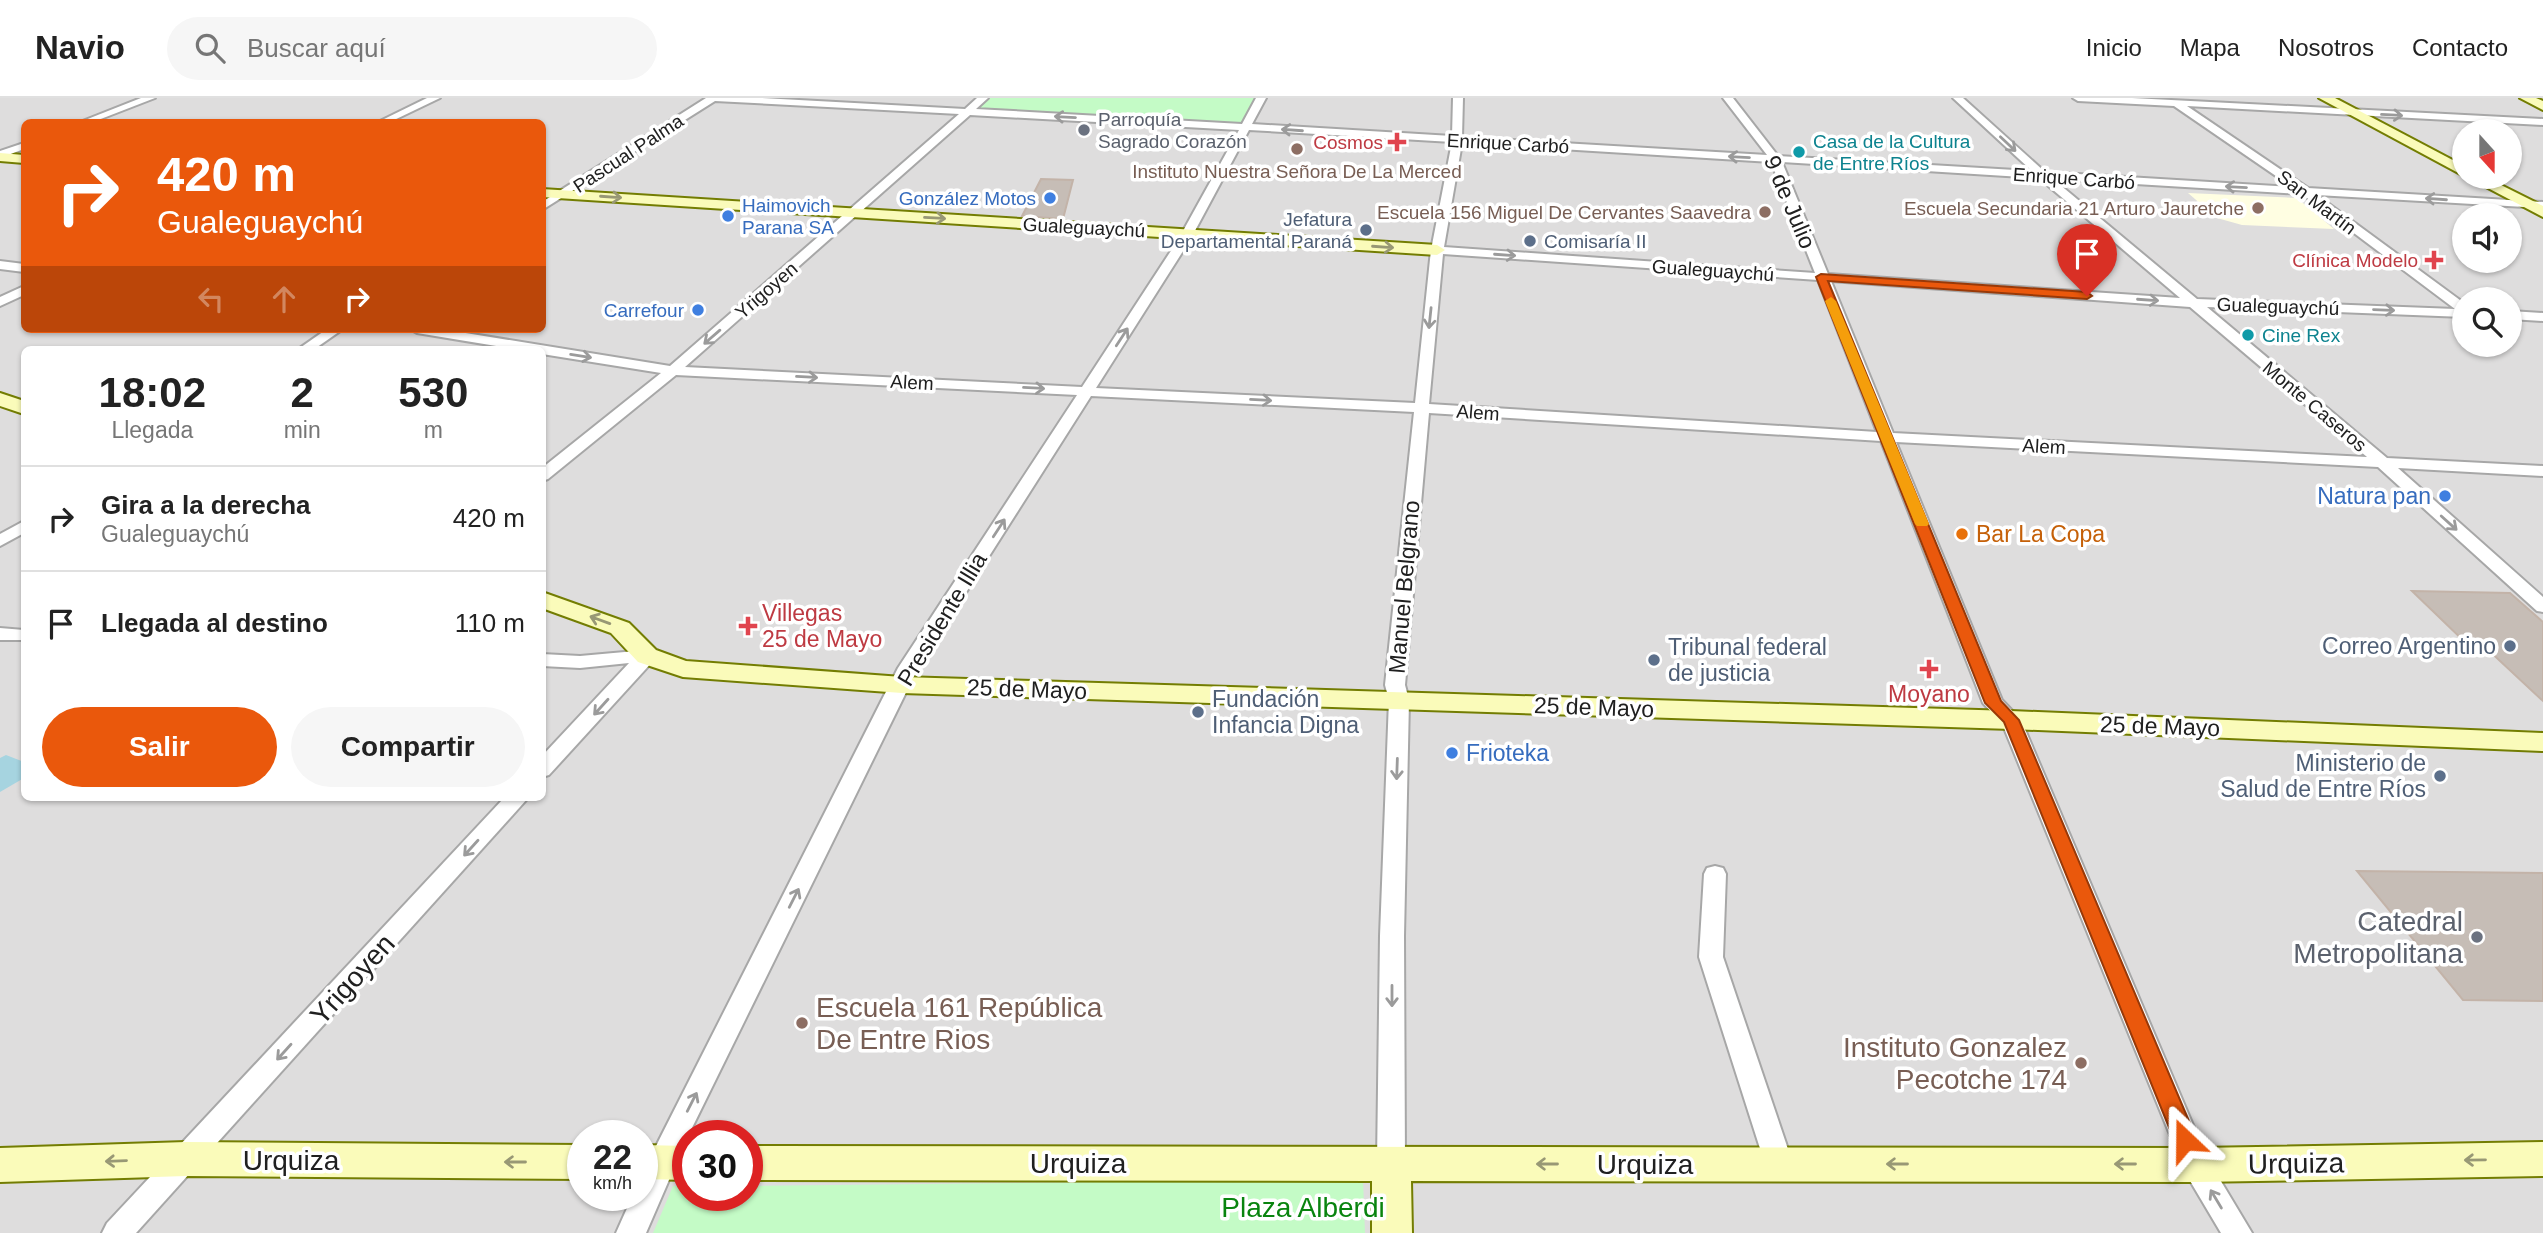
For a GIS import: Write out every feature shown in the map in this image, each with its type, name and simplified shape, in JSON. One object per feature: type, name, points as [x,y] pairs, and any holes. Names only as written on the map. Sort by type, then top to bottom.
[{"type":"street","points":[[93,119],[150,98]]},
{"type":"street","points":[[390,119],[435,98]]},
{"type":"street","name":"Enrique Carbó","points":[[713,98],[1245,127],[2536,205]]},
{"type":"street","name":"Pascual Palma","points":[[546,205],[713,98]]},
{"type":"street","name":"Yrigoyen","points":[[546,473],[673,371],[983,98]]},
{"type":"street","name":"Presidente Illia","points":[[631,1233],[905,676],[1184,240],[1261,98]]},
{"type":"street","name":"Manuel Belgrano","points":[[1391,1163],[1397,693],[1420,408],[1437,250],[1457,141],[1458,98]]},
{"type":"street","name":"9 de Julio","points":[[1728,98],[1776,160],[1821,277],[2002,712],[2196,1165],[2237,1233]]},
{"type":"street","name":"Monte Caseros","points":[[1958,98],[2042,175],[2383,464],[2543,607]]},
{"type":"street","points":[[2078,98],[2543,122]]},
{"type":"street","points":[[2326,98],[2452,166]]},
{"type":"street","points":[[2526,98],[2543,106]]},
{"type":"street","name":"San Martín","points":[[2173,101],[2304,190],[2452,302]]},
{"type":"street","points":[[0,156],[21,147]]},
{"type":"street","points":[[0,156],[21,159]]},
{"type":"street","points":[[2501,189],[2536,205],[2543,212]]},
{"type":"street","name":"Gualeguaychú","points":[[546,193],[1437,250],[2193,303],[2452,311]]},
{"type":"street","points":[[0,265],[21,268]]},
{"type":"street","points":[[0,302],[21,292]]},
{"type":"street","points":[[2522,316],[2543,317]]},
{"type":"street","points":[[310,346],[330,333]]},
{"type":"street","name":"Alem","points":[[441,333],[521,346]]},
{"type":"street","name":"Alem","points":[[546,350],[673,371],[1420,408],[1888,437],[2543,471]]},
{"type":"street","points":[[0,399],[21,407]]},
{"type":"street","points":[[0,541],[21,528]]},
{"type":"street","points":[[546,600],[620,628],[647,656],[546,766]]},
{"type":"street","points":[[0,634],[21,635]]},
{"type":"street","name":"25 de Mayo","points":[[546,660],[580,662],[647,656],[683,669],[2002,712],[2543,725]]},
{"type":"street","name":"25 de Mayo","points":[[2002,712],[2543,742]]},
{"type":"street","name":"Yrigoyen","points":[[117,1233],[514,801]]},
{"type":"street","points":[[1715,874],[1712,957],[1779,1164]]},
{"type":"street","name":"Urquiza","points":[[0,1165],[186,1159],[567,1162]]},
{"type":"street","name":"Urquiza","points":[[763,1163],[2196,1165],[2543,1159]]},
{"type":"street","points":[[1391,1163],[1392,1233]]},
{"type":"shaded area","points":[[0,98],[2543,98],[2543,1233],[0,1233]]},
{"type":"shaded area","name":"Escuela Secundaria 21 Arturo Jauretche","points":[[2188,193],[2297,198],[2334,229],[2242,225],[2217,218]]},
{"type":"green space","points":[[990,98],[1256,98],[1238,128],[975,111]]},
{"type":"green space","name":"Plaza Alberdi","points":[[1363,1179],[1365,1233],[653,1233],[672,1188],[672,1211],[763,1211],[763,1186]]},
{"type":"water","points":[[6,755],[21,761],[21,780],[0,792],[0,758]]},
{"type":"building","name":"González Motos","points":[[1041,179],[1073,180],[1063,219],[1022,216]]},
{"type":"building","name":"Correo Argentino","points":[[2412,591],[2510,593],[2543,622],[2543,701],[2484,646],[2469,646]]},
{"type":"building","name":"Catedral Metropolitana","points":[[2357,871],[2543,873],[2543,1001],[2463,1000]]},
{"type":"slow traffic","points":[[1831,301],[1922,524]]},
{"type":"place","name":"Parroquía Sagrado Corazón","points":[[1084,130]]},
{"type":"place","name":"Cosmos","points":[[1397,142]]},
{"type":"place","name":"Instituto Nuestra Señora De La Merced","points":[[1297,149]]},
{"type":"place","name":"Casa de la Cultura de Entre Ríos","points":[[1799,152]]},
{"type":"place","name":"González Motos","points":[[1050,198]]},
{"type":"place","name":"Escuela Secundaria 21 Arturo Jauretche","points":[[2258,208]]},
{"type":"place","name":"Escuela 156 Miguel De Cervantes Saavedra","points":[[1765,212]]},
{"type":"place","name":"Haimovich Parana SA","points":[[728,216]]},
{"type":"place","name":"Jefatura Departamental Paraná","points":[[1366,230]]},
{"type":"place","name":"Comisaría II","points":[[1530,241]]},
{"type":"place","name":"Clínica Modelo","points":[[2434,260]]},
{"type":"place","name":"Carrefour","points":[[698,310]]},
{"type":"place","name":"Cine Rex","points":[[2248,335]]},
{"type":"place","name":"Natura pan","points":[[2445,496]]},
{"type":"place","name":"Bar La Copa","points":[[1962,534]]},
{"type":"place","name":"Villegas 25 de Mayo","points":[[748,626]]},
{"type":"place","name":"Correo Argentino","points":[[2510,646]]},
{"type":"place","name":"Tribunal federal de justicia","points":[[1654,660]]},
{"type":"place","name":"Moyano","points":[[1929,669]]},
{"type":"place","name":"Fundación Infancia Digna","points":[[1198,712]]},
{"type":"place","name":"Frioteka","points":[[1452,753]]},
{"type":"place","name":"Ministerio de Salud de Entre Ríos","points":[[2440,776]]},
{"type":"place","name":"Catedral Metropolitana","points":[[2477,937]]},
{"type":"place","name":"Escuela 161 República De Entre Rios","points":[[802,1023]]},
{"type":"place","name":"Instituto Gonzalez Pecotche 174","points":[[2081,1063]]},
{"type":"route","points":[[2087,296],[1821,277],[1888,437],[1993,703],[2011,720],[2185,1140]]}]
